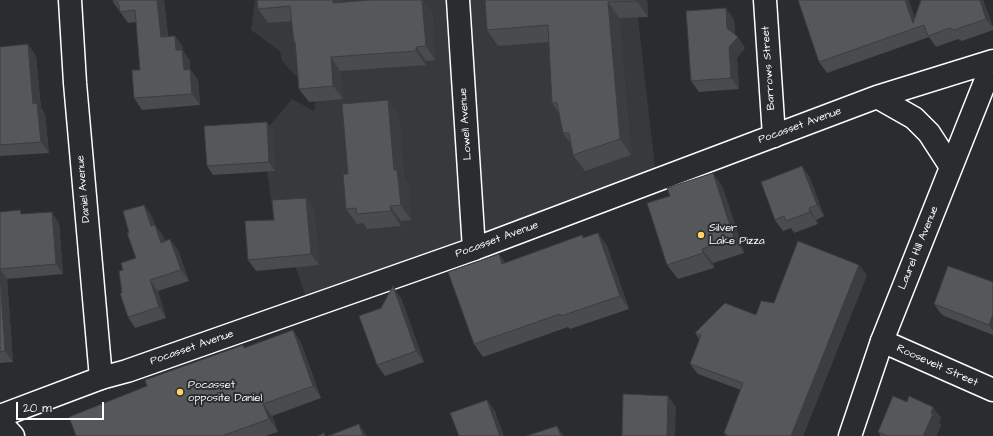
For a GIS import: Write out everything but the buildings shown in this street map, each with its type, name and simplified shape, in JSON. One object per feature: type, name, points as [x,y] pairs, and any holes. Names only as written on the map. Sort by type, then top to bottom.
[{"type":"street","name":"Daniel Avenue","points":[[70,0],[75,83],[101,378]]},
{"type":"street","name":"Lowell Avenue","points":[[458,0],[474,249]]},
{"type":"street","name":"Barrows Street","points":[[765,0],[774,136]]},
{"type":"street","name":"Pocasset Avenue","points":[[0,416],[101,378],[127,371],[474,249],[877,97],[993,62]]},
{"type":"street","name":"Laurel Hill Avenue","points":[[850,436],[882,341],[993,62]]},
{"type":"street","points":[[877,97],[914,118],[929,133],[951,167]]},
{"type":"street","name":"Roosevelt Street","points":[[882,341],[993,390]]},
{"type":"street","points":[[0,422],[12,436]]},
{"type":"shaded area","points":[[255,0],[636,0],[657,185],[308,303],[287,242],[275,227],[262,135],[292,99],[314,111],[316,97],[282,61],[280,51],[251,30]]},
{"type":"place","name":"Silver Lake Pizza","points":[[701,235]]},
{"type":"place","name":"Pocasset opposite Daniel","points":[[180,392]]}]
